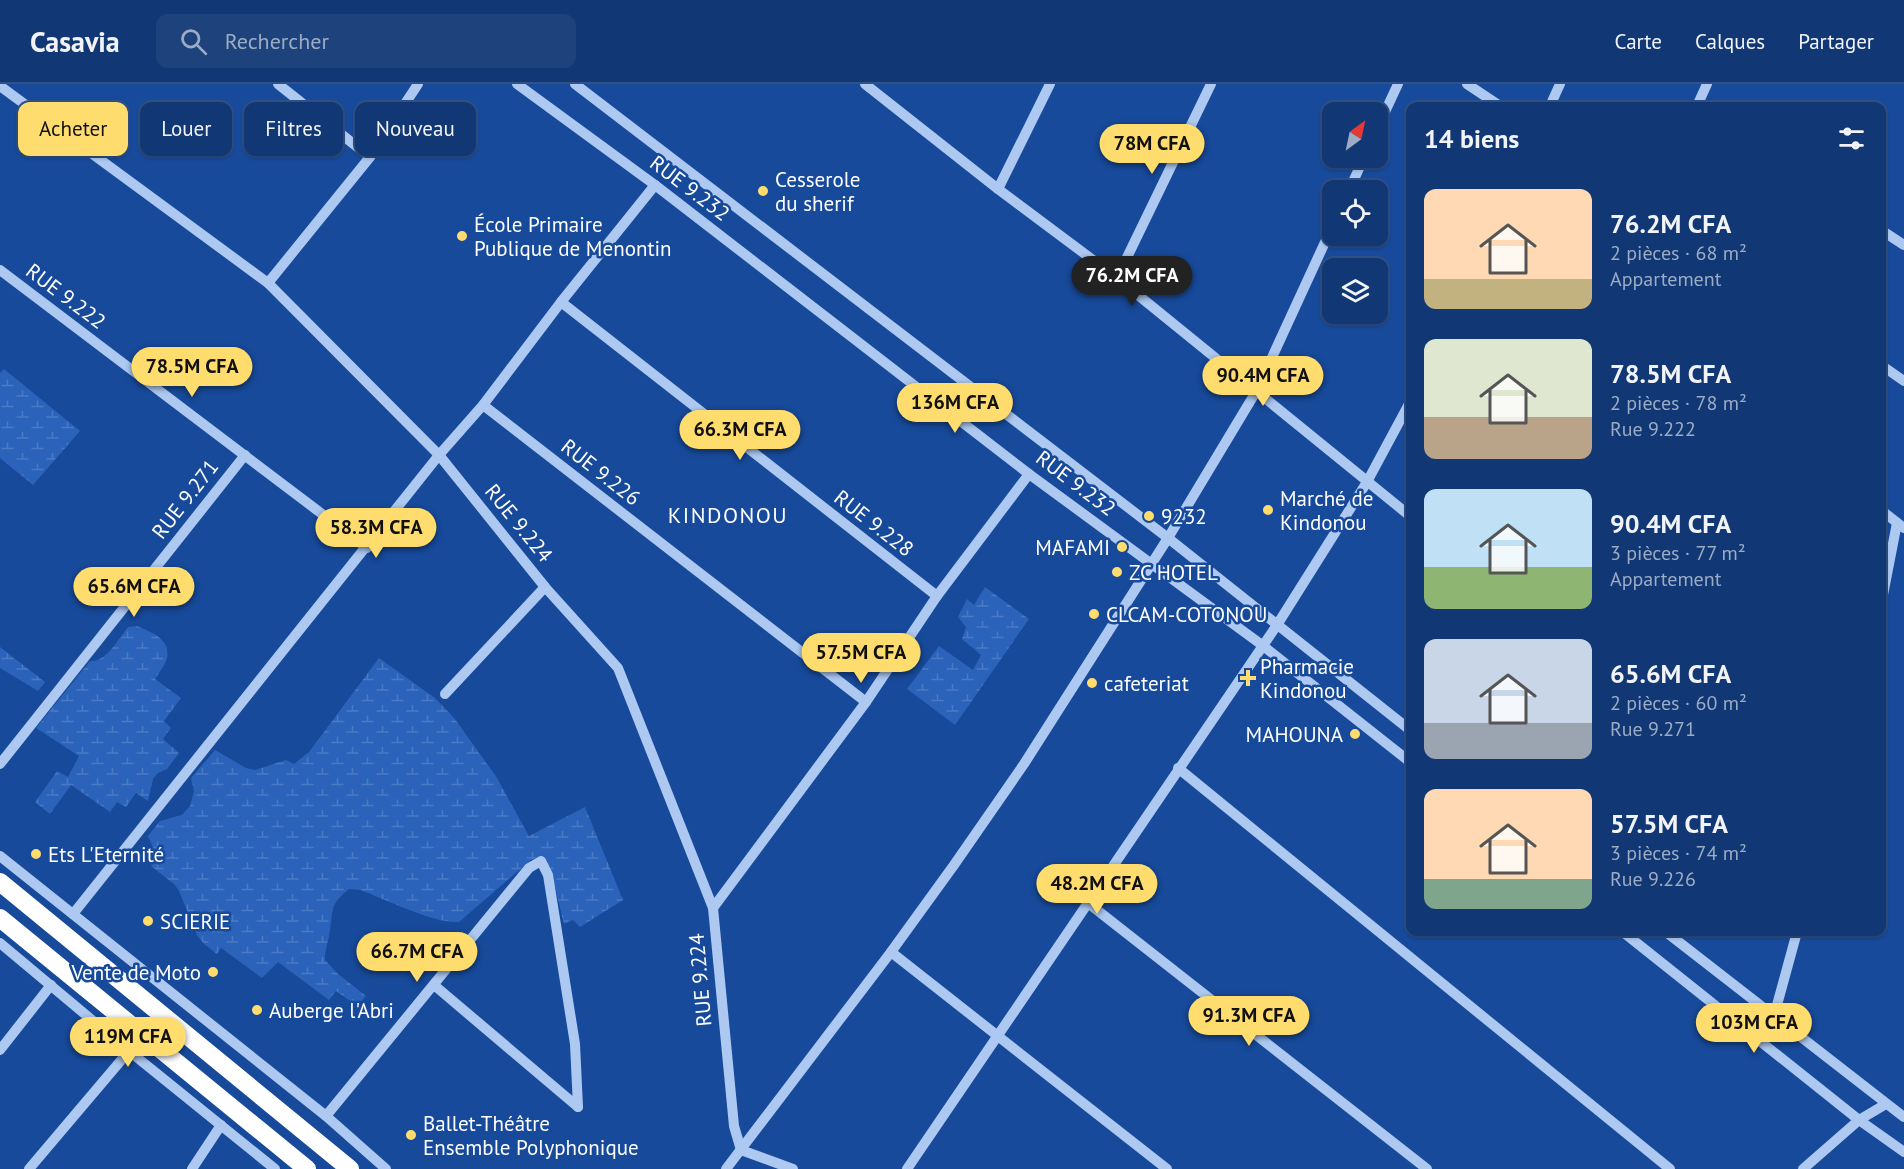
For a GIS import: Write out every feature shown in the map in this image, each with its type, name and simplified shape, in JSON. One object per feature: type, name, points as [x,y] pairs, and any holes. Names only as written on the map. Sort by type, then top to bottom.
[{"type":"highway","points":[[0,882],[350,1169]]},
{"type":"highway","points":[[0,918],[307,1169]]},
{"type":"street","points":[[278,84],[370,157]]},
{"type":"street","points":[[268,283],[370,157],[418,84]]},
{"type":"street","name":"RUE 9.232","points":[[517,84],[655,185],[1029,474],[1262,645],[1406,759]]},
{"type":"street","name":"RUE 9.232","points":[[575,84],[1168,538],[1406,727]]},
{"type":"street","points":[[865,84],[998,189],[1117,278],[1406,513]]},
{"type":"street","points":[[998,189],[1050,84]]},
{"type":"street","points":[[1117,278],[1211,84]]},
{"type":"street","points":[[1388,105],[1398,84]]},
{"type":"street","points":[[1467,84],[1494,102]]},
{"type":"street","points":[[1552,102],[1560,84]]},
{"type":"street","points":[[1700,102],[1707,84]]},
{"type":"street","name":"RUE 9.224","points":[[0,86],[268,283],[439,455],[545,587],[618,668],[713,908],[734,1126],[741,1150]]},
{"type":"street","points":[[73,914],[439,455],[483,405],[561,302],[655,185]]},
{"type":"street","points":[[1886,233],[1904,245]]},
{"type":"street","points":[[726,1169],[891,952],[1024,764],[1152,564],[1257,390],[1323,246]]},
{"type":"street","name":"RUE 9.222","points":[[0,270],[367,548]]},
{"type":"street","name":"RUE 9.228","points":[[561,302],[937,597]]},
{"type":"street","points":[[1886,368],[1904,381]]},
{"type":"street","name":"RUE 9.226","points":[[483,405],[866,702]]},
{"type":"street","points":[[907,1169],[1277,625],[1367,482],[1406,409]]},
{"type":"street","name":"RUE 9.271","points":[[0,764],[245,455]]},
{"type":"street","points":[[713,908],[866,702],[937,597],[1029,474]]},
{"type":"street","points":[[1886,514],[1901,525],[1886,585]]},
{"type":"street","points":[[444,694],[545,587]]},
{"type":"street","points":[[1178,768],[1670,1169]]},
{"type":"street","points":[[0,856],[326,1116],[386,1169]]},
{"type":"street","points":[[326,1116],[529,868],[541,861],[548,874],[575,1044],[578,1107],[434,985]]},
{"type":"street","points":[[1088,903],[1427,1169]]},
{"type":"street","points":[[1628,936],[1859,1120],[1904,1152]]},
{"type":"street","points":[[1671,936],[1904,1118]]},
{"type":"street","points":[[1774,1016],[1796,936]]},
{"type":"street","points":[[0,944],[275,1169]]},
{"type":"street","points":[[891,952],[1167,1169]]},
{"type":"street","points":[[0,1050],[51,985]]},
{"type":"street","points":[[29,1169],[129,1051]]},
{"type":"street","points":[[1803,1169],[1859,1120],[1886,1104]]},
{"type":"street","points":[[192,1169],[221,1125]]},
{"type":"street","points":[[741,1150],[793,1169]]},
{"type":"green space","points":[[4,369],[80,431],[33,485],[0,458],[0,373]]},
{"type":"green space","points":[[985,587],[1029,619],[955,725],[907,689],[939,646],[973,670],[981,655],[962,639],[966,627],[958,617],[967,599],[974,605]]},
{"type":"green space","points":[[137,626],[159,637],[166,646],[167,658],[155,679],[181,698],[164,721],[171,728],[163,739],[179,753],[167,769],[158,773],[153,779],[148,801],[136,793],[126,807],[117,802],[110,812],[71,785],[50,814],[35,802],[57,771],[68,777],[79,756],[36,728],[90,661],[96,661],[107,654],[128,627]]},
{"type":"green space","points":[[0,647],[45,682],[38,691],[0,668]]},
{"type":"green space","points":[[379,658],[435,698],[455,719],[497,778],[529,836],[585,807],[623,900],[580,927],[573,920],[564,924],[555,887],[538,857],[531,860],[459,922],[437,919],[360,890],[349,889],[334,905],[325,960],[338,974],[366,996],[357,1006],[336,991],[329,1000],[278,962],[262,978],[221,948],[217,954],[204,944],[197,935],[175,885],[151,866],[156,854],[148,836],[160,821],[182,815],[190,806],[194,791],[191,778],[215,750],[246,768],[255,770],[286,760],[294,764],[309,752]]},
{"type":"place","name":"Cesserole du sherif","points":[[763,191]]},
{"type":"place","name":"École Primaire Publique de Menontin","points":[[462,236]]},
{"type":"place","name":"Marché de Kindonou","points":[[1268,510]]},
{"type":"place","name":"9232","points":[[1149,516]]},
{"type":"place","name":"MAFAMI","points":[[1122,547]]},
{"type":"place","name":"ZC HOTEL","points":[[1117,572]]},
{"type":"place","name":"CLCAM-COTONOU","points":[[1094,614]]},
{"type":"place","name":"Pharmacie Kindonou","points":[[1248,678]]},
{"type":"place","name":"cafeteriat","points":[[1092,683]]},
{"type":"place","name":"MAHOUNA","points":[[1355,734]]},
{"type":"place","name":"Ets L'Eternité","points":[[36,854]]},
{"type":"place","name":"SCIERIE","points":[[148,921]]},
{"type":"place","name":"Vente de Moto","points":[[213,972]]},
{"type":"place","name":"Auberge l'Abri","points":[[257,1010]]},
{"type":"place","name":"Ballet-Théâtre Ensemble Polyphonique","points":[[411,1135]]},
{"type":"district","name":"KINDONOU","points":[[728,515]]}]
